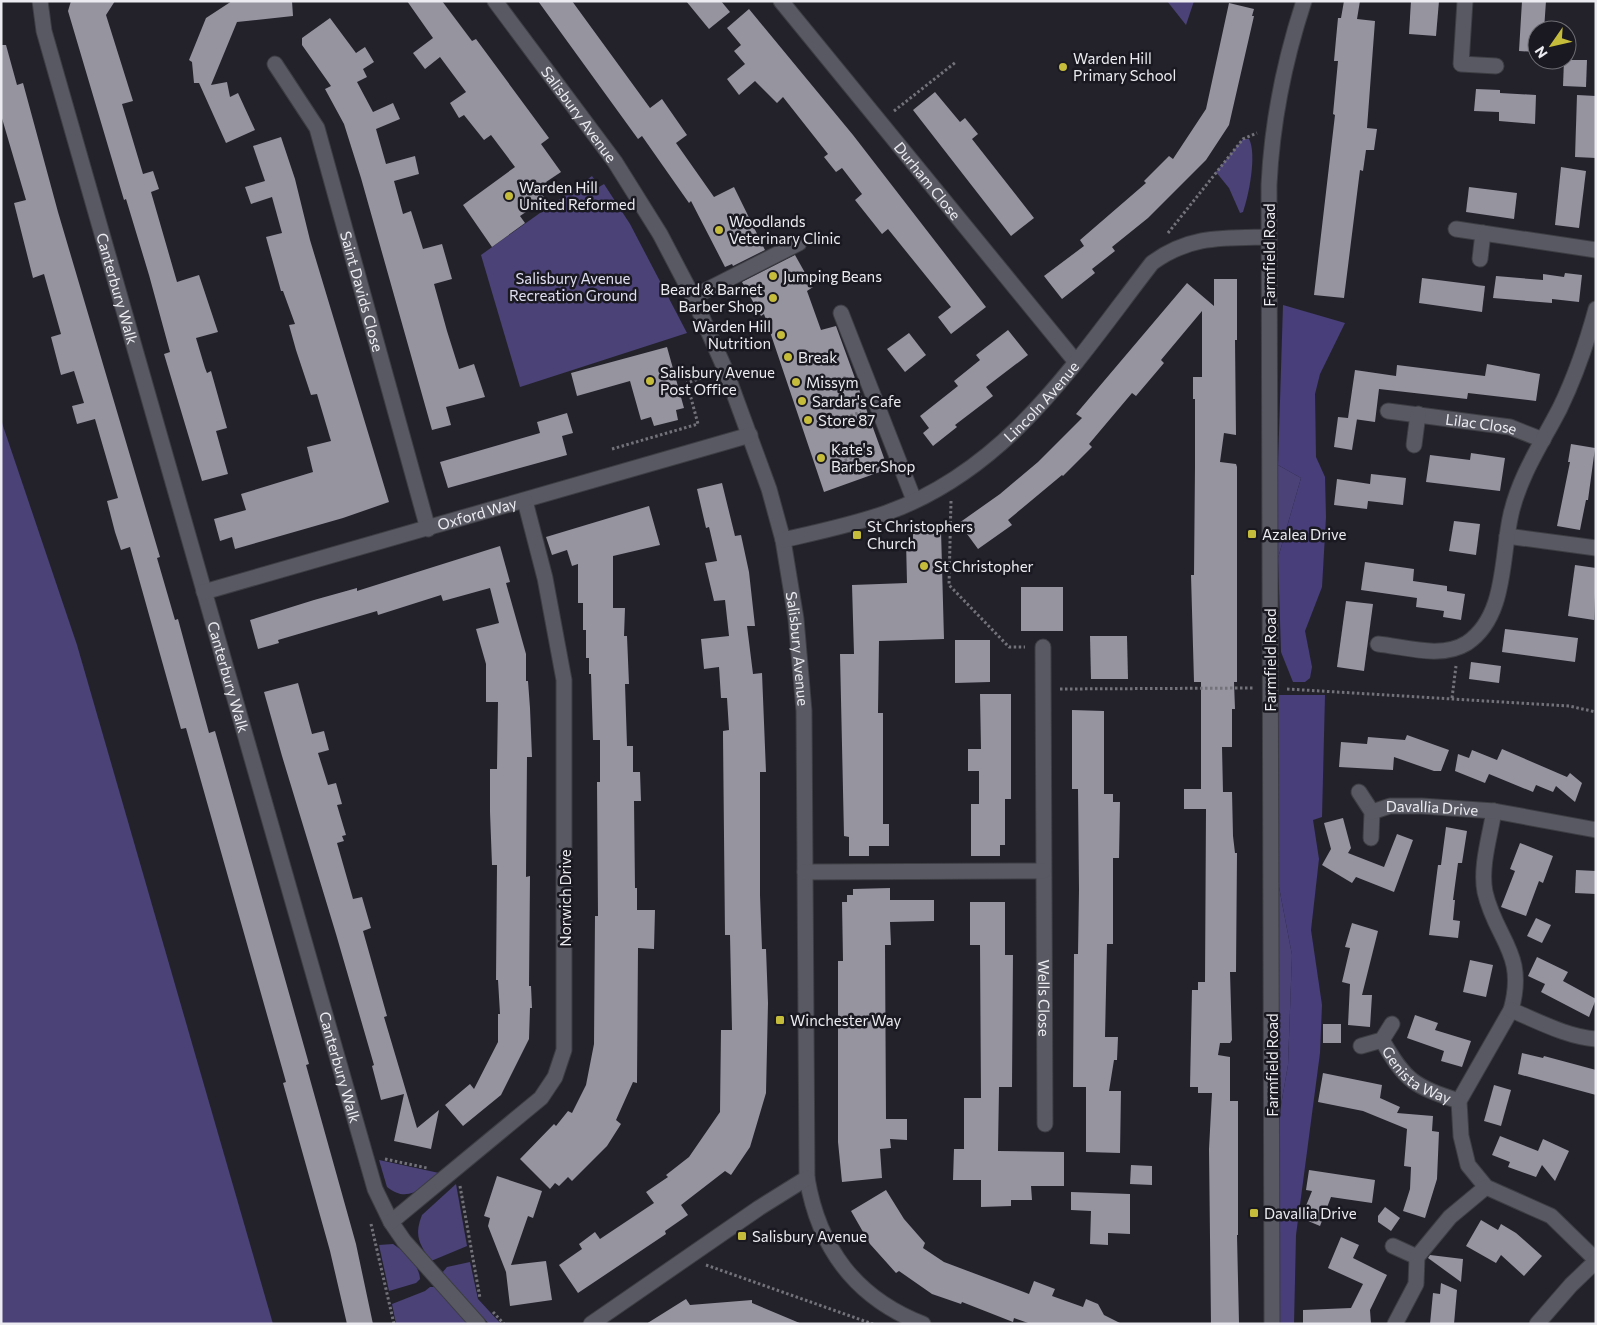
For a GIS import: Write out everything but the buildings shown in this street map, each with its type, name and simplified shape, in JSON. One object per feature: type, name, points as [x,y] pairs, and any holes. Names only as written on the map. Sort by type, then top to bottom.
[{"type":"street","name":"Canterbury Walk","points":[[40,1],[44,31],[375,1189],[391,1222],[404,1241],[478,1324]]},
{"type":"street","name":"Salisbury Avenue","points":[[495,1],[615,162],[660,234],[693,297],[725,369],[750,435],[783,540],[796,619],[804,712],[807,1178],[810,1198],[824,1236],[846,1270],[874,1297],[890,1308],[923,1324]]},
{"type":"street","name":"Durham Close","points":[[781,1],[1076,362]]},
{"type":"street","name":"Farmfield Road","points":[[1272,1324],[1269,185],[1273,134],[1283,72],[1304,1]]},
{"type":"street","points":[[1464,1],[1462,64],[1496,66]]},
{"type":"street","name":"Saint Davids Close","points":[[275,64],[317,128],[428,529]]},
{"type":"street","points":[[1456,229],[1596,250]]},
{"type":"street","points":[[1480,259],[1482,233]]},
{"type":"street","name":"Lincoln Avenue","points":[[783,540],[853,524],[914,500],[952,480],[989,454],[1028,420],[1152,264],[1166,254],[1192,242],[1208,239],[1269,237]]},
{"type":"street","points":[[693,297],[799,243]]},
{"type":"street","points":[[1378,644],[1437,652],[1459,647],[1475,636],[1490,615],[1499,589],[1507,536],[1517,492],[1592,341],[1596,308]]},
{"type":"street","points":[[841,313],[914,500]]},
{"type":"street","name":"Lilac Close","points":[[1388,411],[1510,427],[1543,440]]},
{"type":"street","points":[[1414,445],[1418,414]]},
{"type":"street","name":"Oxford Way","points":[[204,592],[750,435]]},
{"type":"street","name":"Norwich Drive","points":[[391,1222],[542,1098],[555,1078],[564,1050],[564,680],[545,578],[525,501]]},
{"type":"street","points":[[1507,536],[1596,548]]},
{"type":"street","name":"Wells Close","points":[[1043,647],[1045,1124]]},
{"type":"street","name":"Davallia Drive","points":[[1359,792],[1372,812],[1370,838]]},
{"type":"street","name":"Davallia Drive","points":[[1372,812],[1390,806],[1422,806],[1494,811],[1596,830]]},
{"type":"street","name":"Davallia Drive","points":[[1459,1101],[1511,1010],[1515,995],[1515,966],[1507,941],[1488,904],[1483,878],[1494,811]]},
{"type":"street","points":[[805,872],[1044,871]]},
{"type":"street","points":[[1511,1010],[1586,1039],[1596,1039]]},
{"type":"street","name":"Genista Way","points":[[1360,1046],[1382,1040],[1392,1024]]},
{"type":"street","name":"Genista Way","points":[[1382,1040],[1398,1067],[1411,1081],[1425,1090],[1459,1101]]},
{"type":"street","points":[[1459,1101],[1461,1136],[1468,1165],[1478,1181],[1486,1187],[1551,1216],[1596,1260],[1537,1324]]},
{"type":"street","points":[[591,1324],[759,1208],[807,1178]]},
{"type":"street","points":[[1395,1324],[1416,1284],[1418,1257],[1450,1217],[1486,1187]]},
{"type":"street","points":[[1393,1246],[1418,1257]]},
{"type":"path","points":[[879,123],[956,62]]},
{"type":"path","points":[[1166,254],[1169,230],[1243,139],[1254,133],[1273,134]]},
{"type":"path","points":[[612,449],[698,424],[686,383],[725,369]]},
{"type":"path","points":[[815,388],[864,371]]},
{"type":"path","points":[[827,424],[878,406]]},
{"type":"path","points":[[840,462],[893,444]]},
{"type":"path","points":[[952,480],[949,585],[1009,647],[1043,647]]},
{"type":"path","points":[[1452,698],[1459,647]]},
{"type":"path","points":[[1044,690],[1270,688],[1569,706],[1596,712]]},
{"type":"path","points":[[366,1155],[454,1170],[479,1297],[486,1304]]},
{"type":"path","points":[[375,1189],[371,1226],[394,1324]]},
{"type":"path","points":[[695,1252],[704,1264],[873,1324]]},
{"type":"path","points":[[492,1310],[504,1324]]},
{"type":"green space","points":[[1167,1],[1194,1],[1186,25]]},
{"type":"green space","points":[[1243,139],[1249,139],[1252,164],[1248,196],[1243,212],[1240,213],[1229,188],[1216,172]]},
{"type":"green space","name":"Salisbury Avenue Recreation Ground","points":[[592,176],[599,187],[604,184],[630,224],[687,333],[520,387],[481,255]]},
{"type":"green space","points":[[1,420],[77,645],[273,1324],[1,1324]]},
{"type":"green space","points":[[1278,465],[1301,478],[1278,558]]},
{"type":"green space","points":[[1279,887],[1292,955],[1288,1065],[1281,1105],[1277,913]]},
{"type":"green space","points":[[379,1160],[439,1173],[421,1189],[408,1194],[402,1194],[387,1187]]},
{"type":"green space","points":[[456,1184],[467,1246],[431,1261],[423,1249],[418,1234],[422,1215]]},
{"type":"green space","points":[[393,1244],[414,1263],[420,1279],[416,1283],[389,1291],[379,1245]]},
{"type":"green space","points":[[470,1262],[478,1299],[501,1324],[489,1324],[442,1273],[447,1267]]},
{"type":"green space","points":[[430,1287],[435,1287],[469,1324],[396,1324],[392,1304],[425,1291]]},
{"type":"shaded area","points":[[1283,305],[1345,323],[1320,374],[1315,394],[1316,457],[1325,477],[1326,517],[1322,587],[1305,631],[1312,667],[1310,678],[1305,682],[1293,682],[1281,652],[1278,558],[1301,478],[1278,465]]},
{"type":"shaded area","points":[[1277,695],[1325,695],[1322,817],[1313,820],[1319,859],[1311,930],[1322,1005],[1320,1053],[1296,1235],[1294,1324],[1278,1324],[1276,1163],[1281,1105],[1288,1065],[1292,955],[1279,887]]},
{"type":"place","name":"Warden Hill Primary School","points":[[1063,67]]},
{"type":"place","name":"Warden Hill United Reformed","points":[[509,196]]},
{"type":"place","name":"Woodlands Veterinary Clinic","points":[[719,230]]},
{"type":"place","name":"Jumping Beans","points":[[773,276]]},
{"type":"place","name":"Beard & Barnet Barber Shop","points":[[773,298]]},
{"type":"place","name":"Warden Hill Nutrition","points":[[781,335]]},
{"type":"place","name":"Break","points":[[788,357]]},
{"type":"place","name":"Salisbury Avenue Post Office","points":[[650,381]]},
{"type":"place","name":"Missym","points":[[796,382]]},
{"type":"place","name":"Sardar's Cafe","points":[[802,401]]},
{"type":"place","name":"Store 87","points":[[808,420]]},
{"type":"place","name":"Kate's Barber Shop","points":[[821,458]]},
{"type":"place","name":"Azalea Drive","points":[[1252,534]]},
{"type":"place","name":"St Christophers Church","points":[[857,535]]},
{"type":"place","name":"St Christopher","points":[[924,566]]},
{"type":"place","name":"Winchester Way","points":[[780,1020]]},
{"type":"place","name":"Davallia Drive","points":[[1254,1213]]},
{"type":"place","name":"Salisbury Avenue","points":[[742,1236]]}]
